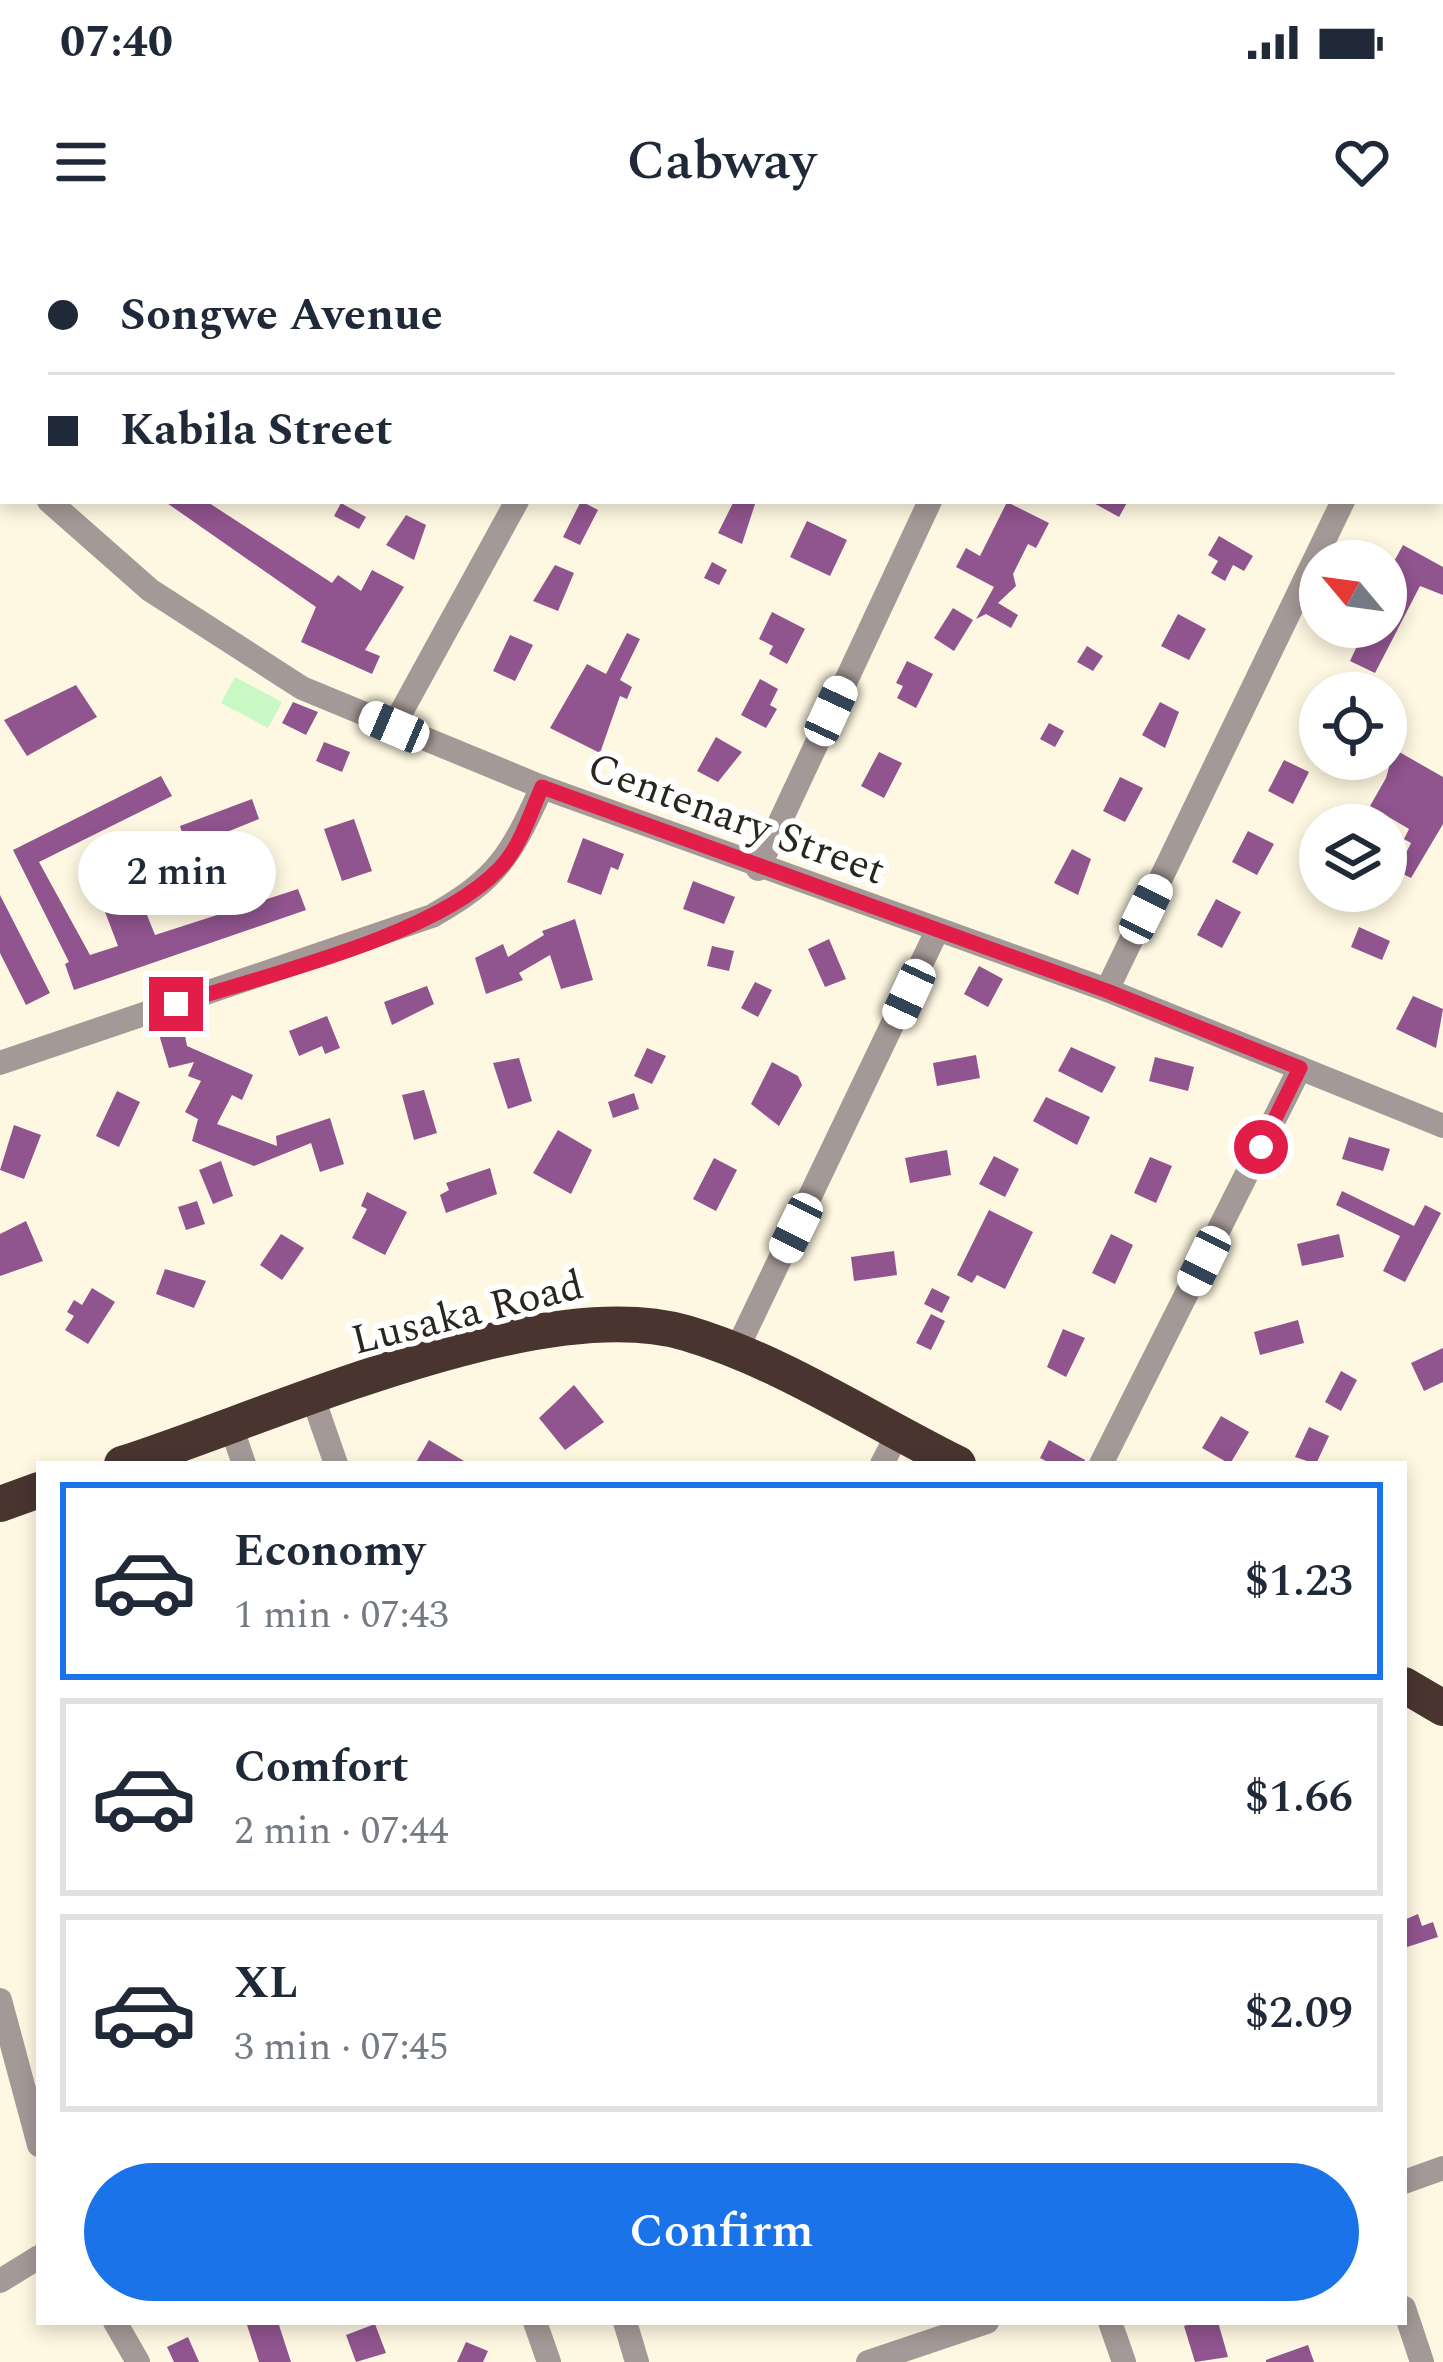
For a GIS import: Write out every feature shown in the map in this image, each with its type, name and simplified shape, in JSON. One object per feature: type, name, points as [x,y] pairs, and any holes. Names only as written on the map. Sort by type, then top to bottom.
[{"type":"highway","name":"Lusaka Road","points":[[142,1461],[238,1447],[313,1398],[561,1325],[647,1324],[736,1352],[890,1448],[945,1461]]},
{"type":"highway","points":[[0,1504],[36,1491]]},
{"type":"highway","points":[[1407,1687],[1443,1708]]},
{"type":"street","name":"Centenary Street","points":[[52,504],[150,590],[302,688],[542,787],[758,869],[1107,991],[1443,1126]]},
{"type":"street","points":[[394,727],[514,504]]},
{"type":"street","points":[[758,869],[929,504]]},
{"type":"street","points":[[1107,991],[1342,504]]},
{"type":"street","points":[[0,1063],[432,916],[475,892],[503,866],[542,787]]},
{"type":"street","points":[[736,1352],[938,931]]},
{"type":"street","points":[[1103,1461],[1300,1068]]},
{"type":"street","points":[[313,1398],[336,1461]]},
{"type":"street","points":[[0,2000],[36,2134]]},
{"type":"street","points":[[1407,2181],[1443,2168]]},
{"type":"street","points":[[0,2282],[36,2259]]},
{"type":"street","points":[[1407,2317],[1422,2362]]},
{"type":"street","points":[[117,2325],[138,2362]]},
{"type":"street","points":[[536,2325],[549,2362]]},
{"type":"street","points":[[626,2325],[637,2362]]},
{"type":"street","points":[[868,2362],[905,2356],[980,2325]]},
{"type":"street","points":[[1112,2325],[1124,2362]]},
{"type":"green space","points":[[235,677],[282,702],[268,728],[221,703]]},
{"type":"building","points":[[168,504],[211,504],[332,583],[338,575],[361,591],[372,570],[404,587],[365,650],[380,656],[372,674],[301,642],[316,607]]},
{"type":"building","points":[[343,504],[366,517],[359,529],[334,516]]},
{"type":"building","points":[[580,504],[598,510],[580,545],[563,537]]},
{"type":"building","points":[[732,504],[755,504],[742,544],[718,533]]},
{"type":"building","points":[[1006,504],[1049,523],[1036,548],[1028,544],[1013,574],[1016,586],[998,603],[1018,615],[1011,628],[986,614],[976,619],[994,587],[956,567],[966,548],[980,556]]},
{"type":"building","points":[[1095,504],[1126,504],[1119,517]]},
{"type":"building","points":[[406,515],[426,525],[414,560],[386,545]]},
{"type":"building","points":[[807,521],[847,540],[830,576],[790,557]]},
{"type":"building","points":[[1219,536],[1253,556],[1244,571],[1233,565],[1225,581],[1211,573],[1218,561],[1208,555]]},
{"type":"building","points":[[1407,547],[1443,567],[1443,595],[1420,586],[1407,611]]},
{"type":"building","points":[[712,562],[727,570],[719,585],[704,578]]},
{"type":"building","points":[[555,565],[574,573],[558,611],[533,601]]},
{"type":"building","points":[[953,608],[973,620],[954,651],[934,638]]},
{"type":"building","points":[[772,612],[805,629],[787,664],[769,654],[773,646],[759,639]]},
{"type":"building","points":[[1178,614],[1206,629],[1189,660],[1161,646]]},
{"type":"building","points":[[627,633],[640,639],[620,680],[632,687],[627,699],[620,696],[600,753],[550,728],[587,664],[606,674]]},
{"type":"building","points":[[510,635],[533,645],[515,681],[493,671]]},
{"type":"building","points":[[1087,646],[1103,656],[1093,671],[1077,662]]},
{"type":"building","points":[[1356,648],[1388,648],[1376,672],[1350,661]]},
{"type":"building","points":[[907,661],[933,674],[916,708],[897,698],[903,686],[896,683]]},
{"type":"building","points":[[760,679],[778,689],[770,705],[777,709],[766,728],[741,715]]},
{"type":"building","points":[[76,685],[97,717],[27,756],[4,720]]},
{"type":"building","points":[[293,702],[318,712],[306,735],[282,723]]},
{"type":"building","points":[[1160,702],[1179,712],[1165,748],[1142,735]]},
{"type":"building","points":[[1049,723],[1064,731],[1055,747],[1040,739]]},
{"type":"building","points":[[716,737],[742,752],[718,782],[697,771]]},
{"type":"building","points":[[324,742],[350,752],[342,772],[316,761]]},
{"type":"building","points":[[879,752],[902,763],[884,798],[861,786]]},
{"type":"building","points":[[1407,756],[1443,777],[1443,824],[1411,878],[1407,876],[1411,843],[1407,841],[1407,804],[1371,804],[1385,780],[1407,780]]},
{"type":"building","points":[[1284,760],[1299,767],[1299,780],[1305,780],[1293,804],[1268,791]]},
{"type":"building","points":[[161,776],[172,796],[39,862],[90,955],[118,946],[102,904],[137,890],[155,935],[298,889],[306,910],[74,990],[65,964],[69,962],[13,850]]},
{"type":"building","points":[[1120,777],[1143,788],[1125,822],[1103,811]]},
{"type":"building","points":[[252,799],[259,819],[207,840],[220,883],[198,886],[180,826]]},
{"type":"building","points":[[354,819],[372,871],[342,881],[324,829]]},
{"type":"building","points":[[1248,831],[1274,844],[1257,875],[1232,862]]},
{"type":"building","points":[[583,838],[624,854],[618,870],[611,867],[601,895],[567,882]]},
{"type":"building","points":[[1072,849],[1091,859],[1078,895],[1054,883]]},
{"type":"building","points":[[693,881],[735,897],[724,924],[683,909]]},
{"type":"building","points":[[0,895],[50,993],[26,1005],[0,953]]},
{"type":"building","points":[[1216,899],[1241,912],[1222,948],[1197,935]]},
{"type":"building","points":[[575,919],[593,980],[561,989],[550,955],[519,973],[523,980],[486,994],[475,958],[503,944],[508,957],[544,935],[542,931]]},
{"type":"building","points":[[1359,927],[1390,941],[1382,960],[1351,947]]},
{"type":"building","points":[[829,939],[846,979],[825,987],[808,949]]},
{"type":"building","points":[[712,946],[734,951],[729,971],[707,966]]},
{"type":"building","points":[[979,966],[1003,979],[988,1007],[964,994]]},
{"type":"building","points":[[755,982],[772,990],[758,1017],[741,1008]]},
{"type":"building","points":[[427,986],[434,1004],[392,1025],[384,1002]]},
{"type":"building","points":[[1413,996],[1443,1009],[1436,1048],[1396,1029]]},
{"type":"building","points":[[327,1016],[340,1048],[325,1054],[322,1046],[299,1056],[289,1031]]},
{"type":"building","points":[[183,1025],[187,1046],[253,1075],[242,1100],[232,1095],[217,1124],[277,1146],[276,1136],[330,1118],[344,1164],[320,1172],[311,1143],[254,1166],[192,1141],[198,1119],[185,1112],[201,1081],[188,1076],[194,1062],[169,1068],[158,1031]]},
{"type":"building","points":[[1071,1047],[1116,1067],[1102,1093],[1058,1071]]},
{"type":"building","points":[[647,1048],[666,1056],[652,1084],[634,1076]]},
{"type":"building","points":[[976,1055],[980,1078],[937,1086],[933,1063]]},
{"type":"building","points":[[1155,1057],[1194,1067],[1188,1091],[1149,1081]]},
{"type":"building","points":[[519,1058],[532,1101],[508,1109],[493,1063]]},
{"type":"building","points":[[772,1062],[798,1076],[802,1085],[779,1126],[751,1104]]},
{"type":"building","points":[[424,1090],[437,1133],[414,1140],[402,1095]]},
{"type":"building","points":[[117,1091],[140,1102],[119,1147],[96,1136]]},
{"type":"building","points":[[634,1093],[639,1109],[613,1118],[608,1102]]},
{"type":"building","points":[[1046,1097],[1090,1117],[1077,1145],[1033,1121]]},
{"type":"building","points":[[14,1125],[41,1135],[24,1179],[0,1170]]},
{"type":"building","points":[[558,1130],[592,1150],[571,1194],[533,1173]]},
{"type":"building","points":[[1349,1137],[1390,1149],[1383,1171],[1342,1159]]},
{"type":"building","points":[[947,1150],[951,1175],[910,1183],[905,1158]]},
{"type":"building","points":[[994,1156],[1019,1169],[1005,1197],[979,1184]]},
{"type":"building","points":[[1150,1157],[1172,1166],[1156,1203],[1134,1193]]},
{"type":"building","points":[[714,1158],[737,1170],[716,1211],[693,1199]]},
{"type":"building","points":[[221,1161],[233,1196],[213,1204],[199,1170]]},
{"type":"building","points":[[490,1168],[497,1194],[446,1213],[440,1195],[449,1190],[446,1183]]},
{"type":"building","points":[[1342,1191],[1414,1226],[1425,1205],[1441,1213],[1405,1282],[1383,1271],[1400,1236],[1336,1205]]},
{"type":"building","points":[[367,1192],[407,1212],[385,1255],[352,1238],[367,1209],[361,1206]]},
{"type":"building","points":[[197,1201],[205,1224],[186,1230],[178,1207]]},
{"type":"building","points":[[989,1210],[1033,1232],[1005,1289],[977,1275],[972,1283],[957,1275]]},
{"type":"building","points":[[26,1221],[43,1261],[0,1276],[0,1234]]},
{"type":"building","points":[[281,1234],[304,1248],[282,1280],[260,1265]]},
{"type":"building","points":[[1111,1234],[1133,1245],[1115,1284],[1092,1273]]},
{"type":"building","points":[[1339,1234],[1344,1257],[1302,1266],[1297,1244]]},
{"type":"building","points":[[894,1251],[897,1275],[854,1281],[851,1257]]},
{"type":"building","points":[[165,1269],[206,1281],[194,1308],[156,1294]]},
{"type":"building","points":[[92,1288],[115,1302],[88,1344],[65,1330],[74,1316],[67,1312],[74,1300],[82,1305]]},
{"type":"building","points":[[932,1288],[950,1297],[942,1313],[924,1304]]},
{"type":"building","points":[[931,1314],[945,1321],[931,1350],[916,1343]]},
{"type":"building","points":[[1298,1320],[1304,1343],[1260,1355],[1254,1332]]},
{"type":"building","points":[[1063,1329],[1085,1338],[1066,1377],[1047,1367]]},
{"type":"building","points":[[1443,1348],[1443,1382],[1424,1391],[1411,1363]]},
{"type":"building","points":[[1341,1371],[1357,1380],[1341,1411],[1325,1402]]},
{"type":"building","points":[[574,1385],[604,1422],[565,1450],[539,1418]]},
{"type":"building","points":[[1221,1416],[1249,1432],[1232,1461],[1202,1448]]},
{"type":"building","points":[[1309,1427],[1329,1436],[1317,1461],[1295,1457]]},
{"type":"building","points":[[429,1440],[464,1461],[417,1461]]},
{"type":"building","points":[[1049,1440],[1085,1461],[1046,1461],[1040,1458]]},
{"type":"building","points":[[1418,1914],[1422,1926],[1433,1922],[1438,1937],[1407,1947],[1407,1919]]},
{"type":"building","points":[[247,2325],[279,2325],[291,2362],[259,2362]]},
{"type":"building","points":[[375,2325],[386,2353],[356,2362],[346,2335]]},
{"type":"building","points":[[1219,2325],[1228,2357],[1195,2362],[1184,2326]]},
{"type":"building","points":[[188,2337],[199,2362],[174,2362],[167,2347]]},
{"type":"building","points":[[466,2342],[488,2351],[483,2362],[457,2362]]},
{"type":"building","points":[[1308,2345],[1314,2362],[1266,2362],[1266,2360]]},
{"type":"route","points":[[176,1004],[432,916],[475,892],[503,866],[518,843],[542,787],[758,869],[1107,991],[1300,1068],[1261,1147]]}]
